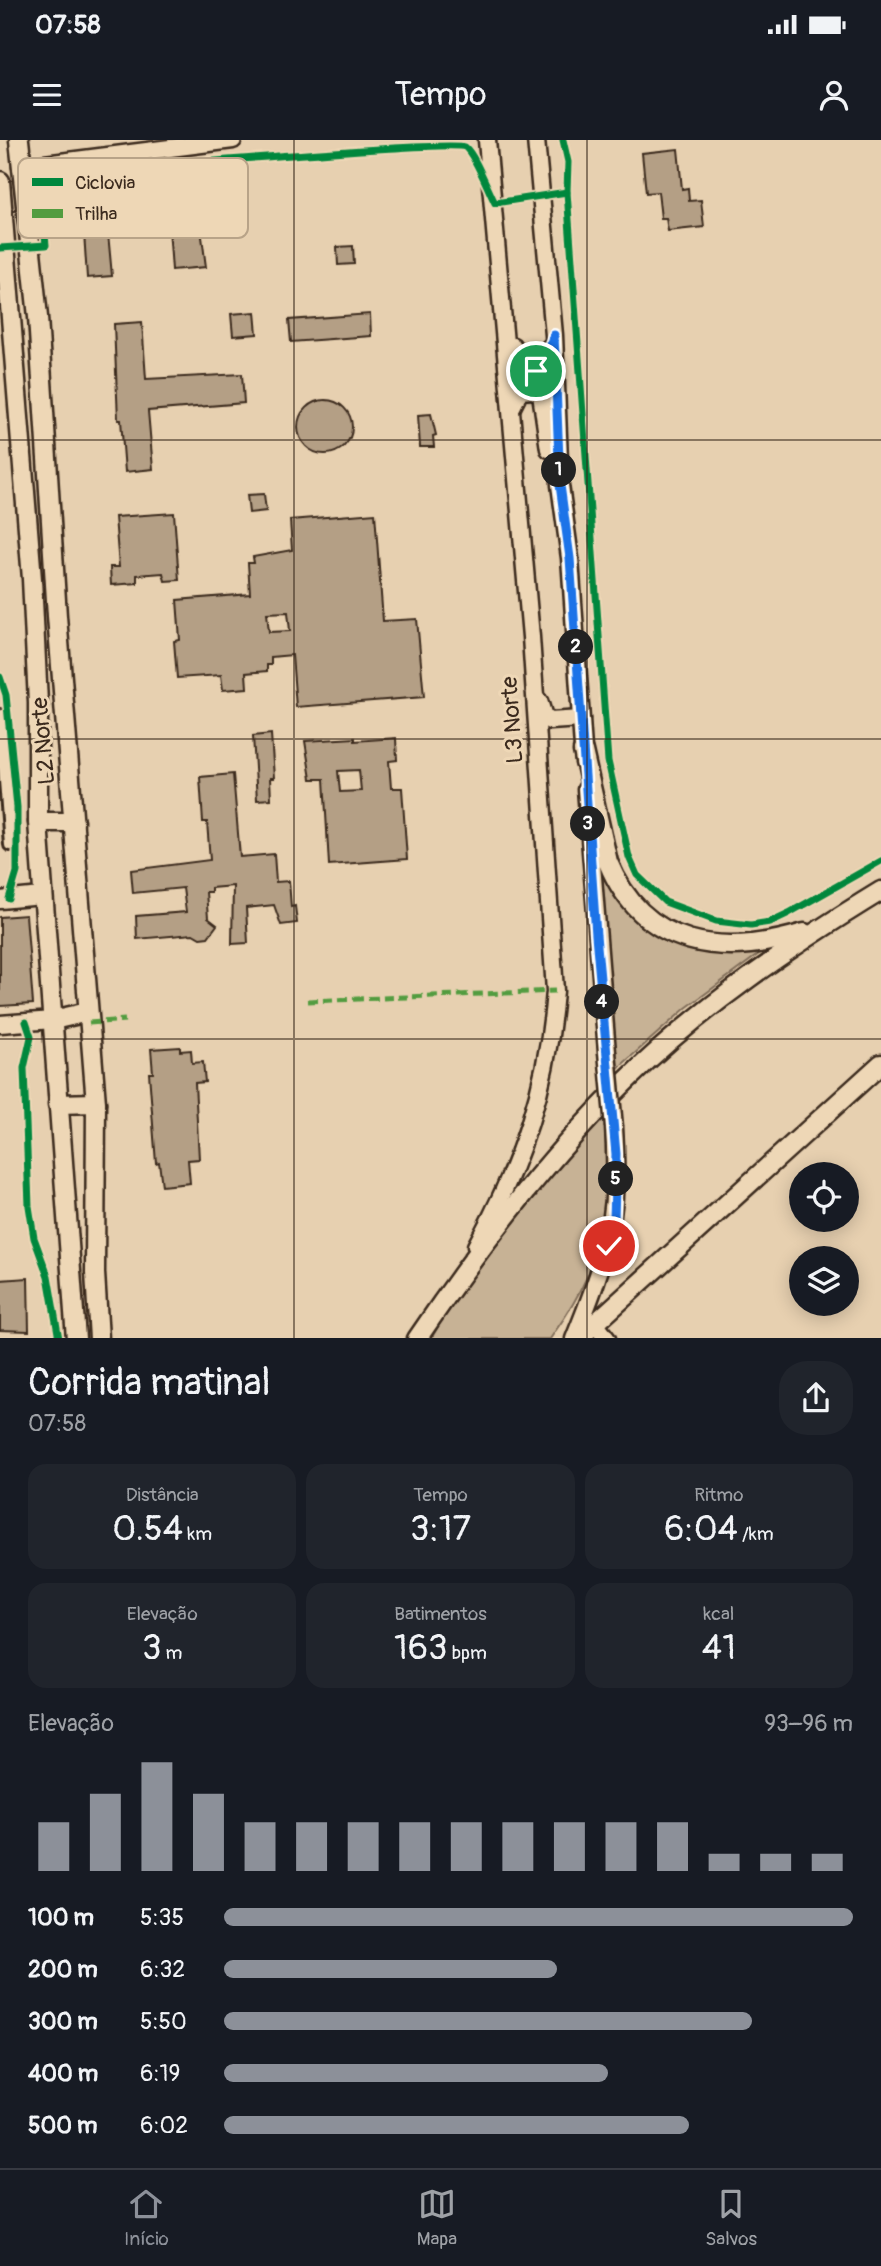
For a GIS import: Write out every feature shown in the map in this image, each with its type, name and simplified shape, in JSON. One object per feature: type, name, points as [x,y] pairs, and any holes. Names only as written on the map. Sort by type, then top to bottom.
[{"type":"main road","name":"L2 Norte","points":[[19,140],[20,158]]},
{"type":"main road","points":[[92,158],[233,140]]},
{"type":"main road","name":"L3 Norte","points":[[458,1278],[519,1161],[552,1038],[555,991],[512,407],[487,140]]},
{"type":"main road","points":[[536,140],[554,335],[560,485],[570,558],[614,1127],[616,1187],[609,1246],[576,1338]]},
{"type":"main road","name":"L2 Norte","points":[[0,181],[35,631],[42,896],[76,1338]]},
{"type":"main road","name":"L2 Norte","points":[[29,238],[38,317],[96,1103],[95,1228],[99,1338]]},
{"type":"main road","points":[[502,285],[514,353],[523,368],[536,371],[543,368],[554,335]]},
{"type":"main road","points":[[512,407],[520,391],[533,390],[541,394],[551,458],[560,485]]},
{"type":"main road","points":[[534,685],[544,717],[550,721],[581,719]]},
{"type":"main road","points":[[583,751],[608,862],[615,879],[635,904],[654,921],[680,937],[726,947],[755,946],[821,928]]},
{"type":"main road","points":[[38,822],[74,821]]},
{"type":"main road","name":"L3 Norte","points":[[418,1338],[458,1278],[527,1190],[628,1078],[726,995],[821,928],[881,891]]},
{"type":"main road","points":[[0,900],[42,896]]},
{"type":"main road","points":[[0,1024],[53,1020],[88,1012]]},
{"type":"main road","points":[[580,1338],[601,1332],[881,1064]]},
{"type":"main road","points":[[58,1104],[96,1103]]},
{"type":"street","points":[[0,715],[10,845]]},
{"type":"shaded area","points":[[600,867],[615,891],[669,936],[771,945],[686,1008],[616,1070]]},
{"type":"shaded area","points":[[604,1108],[606,1172],[602,1226],[587,1277],[551,1338],[432,1338],[469,1277],[534,1191]]},
{"type":"building","points":[[678,149],[682,189],[688,188],[689,201],[701,200],[704,227],[668,231],[666,218],[661,218],[658,192],[646,193],[642,153]]},
{"type":"building","points":[[84,238],[108,238],[112,276],[87,278]]},
{"type":"building","points":[[170,238],[202,238],[206,267],[172,270]]},
{"type":"building","points":[[353,246],[354,264],[338,265],[337,247]]},
{"type":"building","points":[[255,312],[257,334],[233,336],[231,314]]},
{"type":"building","points":[[370,314],[371,336],[291,342],[289,320]]},
{"type":"building","points":[[142,322],[146,379],[242,374],[244,403],[148,411],[153,469],[125,472],[121,420],[118,420],[114,324]]},
{"type":"building","points":[[325,400],[344,408],[352,427],[344,446],[325,454],[306,446],[298,427],[306,408]]},
{"type":"building","points":[[431,414],[436,435],[433,436],[434,447],[420,447],[418,415]]},
{"type":"building","points":[[264,494],[266,511],[249,513],[247,495]]},
{"type":"building","points":[[174,513],[179,580],[165,581],[163,573],[137,575],[137,583],[111,585],[110,567],[119,567],[115,517]]},
{"type":"building","points":[[375,513],[383,621],[417,619],[424,697],[296,707],[292,655],[271,657],[271,665],[267,665],[267,671],[246,673],[247,688],[223,690],[221,675],[177,678],[174,641],[180,640],[177,600],[250,594],[248,563],[254,563],[253,557],[292,550],[290,520]],"holes":[[[288,612],[290,631],[269,632],[267,613]]]},
{"type":"building","points":[[271,734],[274,778],[270,778],[271,799],[257,800],[253,736]]},
{"type":"building","points":[[396,738],[397,760],[389,761],[391,788],[402,788],[407,859],[329,865],[324,779],[311,779],[305,741]],"holes":[[[359,770],[361,791],[340,792],[338,771]]]},
{"type":"building","points":[[233,774],[240,857],[274,854],[276,882],[289,881],[291,907],[295,906],[297,923],[281,925],[274,905],[246,908],[248,943],[232,944],[233,886],[211,888],[211,892],[206,892],[208,918],[217,925],[208,937],[200,938],[193,934],[137,939],[136,916],[186,912],[183,888],[133,893],[131,870],[210,860],[207,822],[203,822],[200,777]]},
{"type":"building","points":[[26,915],[33,1004],[0,1006],[0,917]]},
{"type":"building","points":[[180,1047],[180,1051],[191,1050],[192,1063],[203,1062],[205,1082],[195,1083],[199,1159],[188,1160],[190,1183],[162,1186],[159,1162],[156,1163],[149,1073],[153,1073],[151,1049]]},
{"type":"building","points":[[28,1278],[29,1331],[0,1330],[0,1280]]},
{"type":"marked path","points":[[308,1001],[555,991]]},
{"type":"marked path","points":[[89,1023],[125,1020]]},
{"type":"cycle path","points":[[563,140],[568,162],[567,192],[608,761],[629,857],[637,875],[665,902],[716,921],[751,925],[770,922],[789,913],[881,861]]},
{"type":"cycle path","points":[[248,159],[399,148],[465,147],[495,203],[567,192]]},
{"type":"cycle path","points":[[0,248],[46,245],[45,238]]},
{"type":"cycle path","points":[[0,677],[6,695],[17,807],[17,872],[9,899]]},
{"type":"cycle path","points":[[26,1022],[31,1037],[24,1068],[29,1206],[34,1238],[48,1276],[59,1338]]},
{"type":"route","points":[[536,371],[543,368],[554,335],[560,485],[570,558],[596,935],[616,1154],[614,1219],[609,1246]]}]
